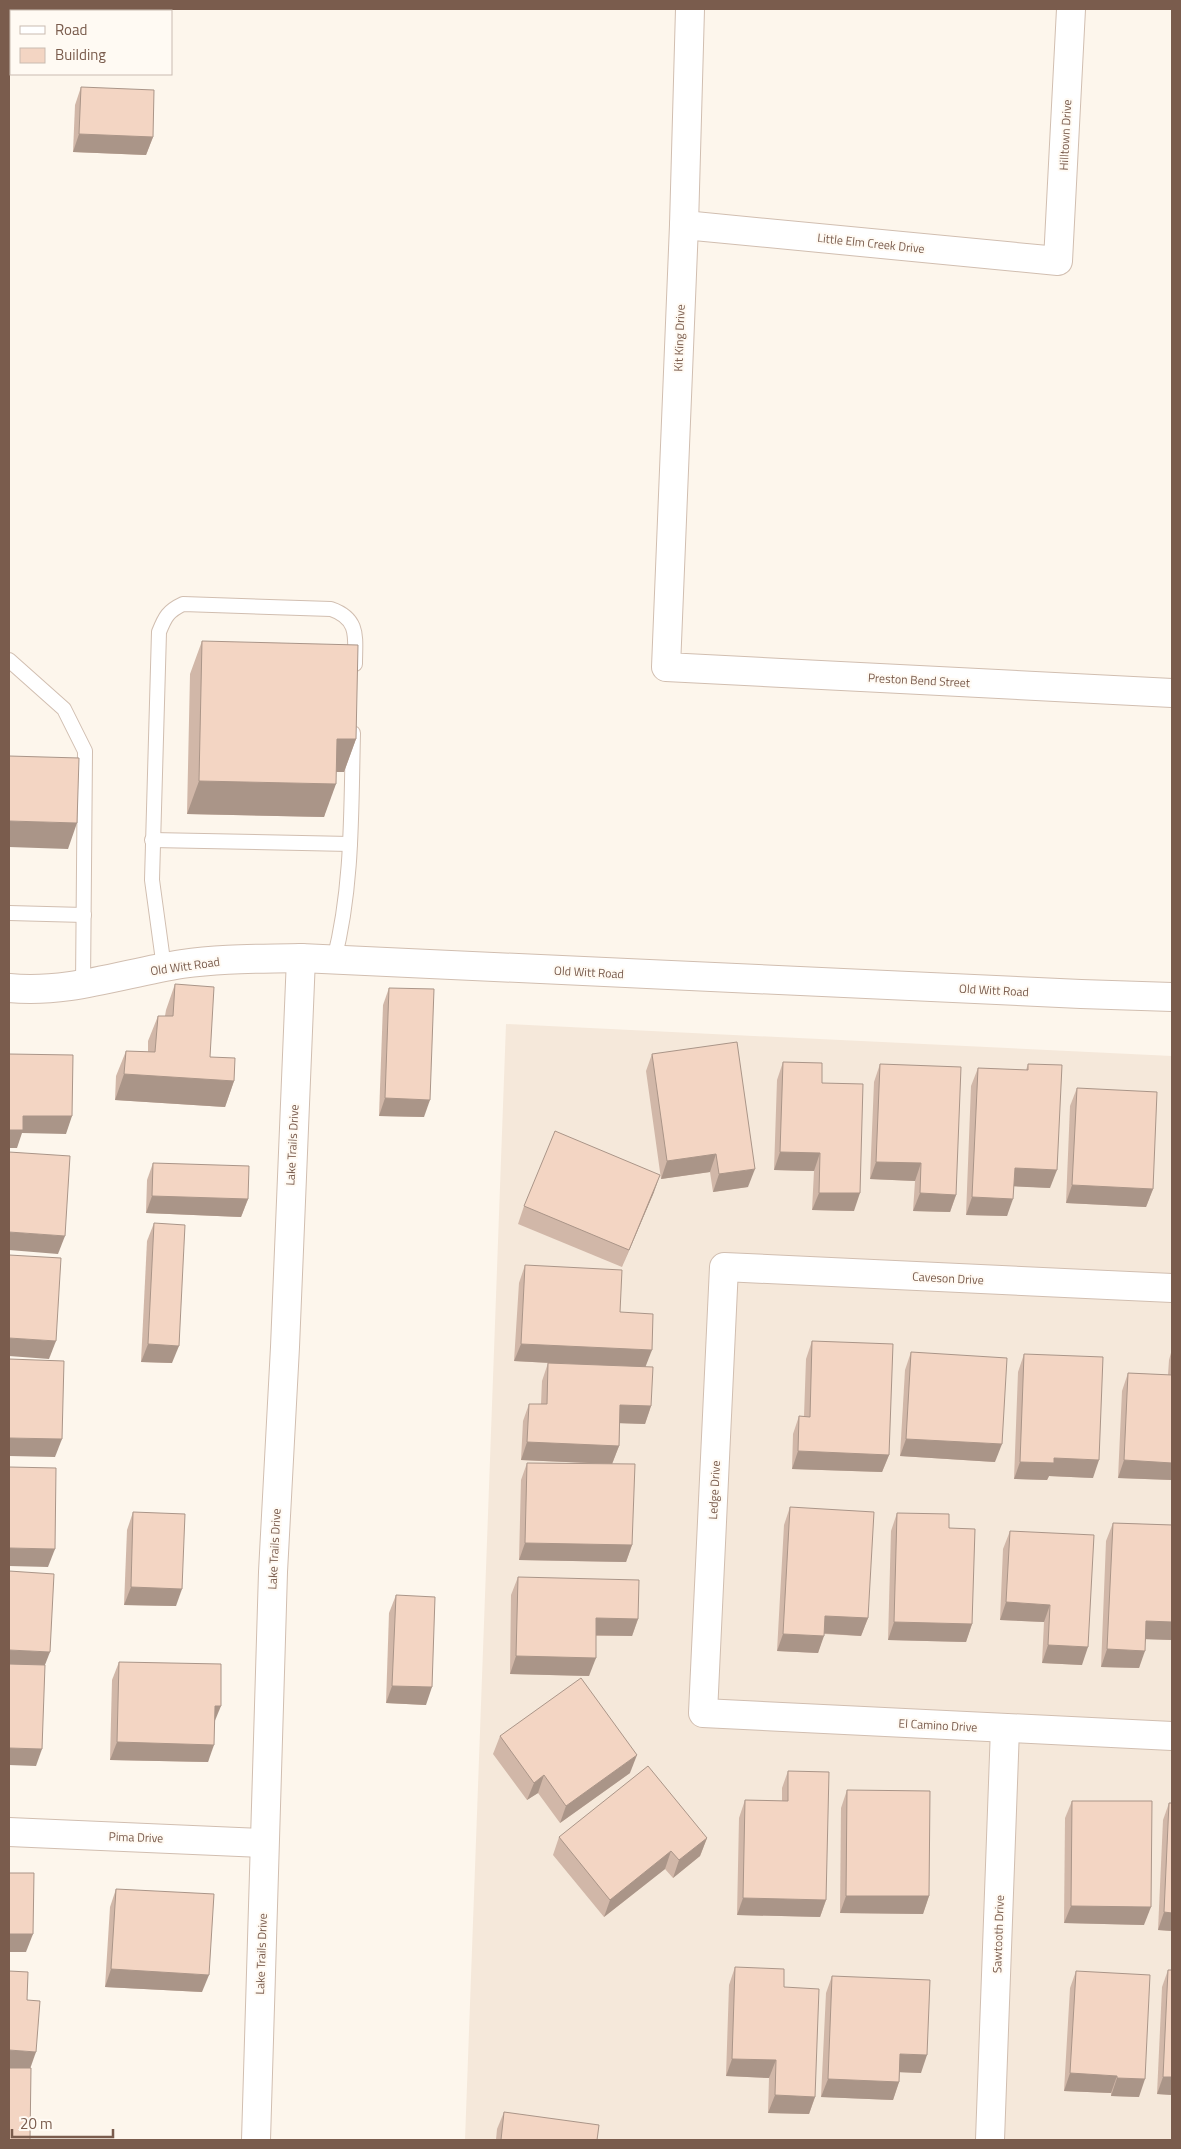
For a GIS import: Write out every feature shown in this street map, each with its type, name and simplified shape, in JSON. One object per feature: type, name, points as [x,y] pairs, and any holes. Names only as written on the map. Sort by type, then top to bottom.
[{"type":"street","name":"Kit King Drive","points":[[666,667],[684,225],[690,9]]},
{"type":"street","name":"Hilltown Drive","points":[[1058,261],[1071,9]]},
{"type":"street","name":"Little Elm Creek Drive","points":[[684,225],[1058,261]]},
{"type":"street","name":"Preston Bend Street","points":[[666,667],[1172,693]]},
{"type":"street","name":"Old Witt Road","points":[[9,988],[54,989],[83,985],[164,968],[229,960],[300,958],[1172,997]]},
{"type":"street","name":"Lake Trails Drive","points":[[256,2140],[272,1572],[285,1347],[300,958]]},
{"type":"street","name":"Caveson Drive","points":[[724,1268],[1172,1288]]},
{"type":"street","name":"Ledge Drive","points":[[703,1713],[724,1268]]},
{"type":"street","name":"El Camino Drive","points":[[703,1713],[1172,1736]]},
{"type":"street","name":"Sawtooth Drive","points":[[990,2140],[1005,1728]]},
{"type":"street","name":"Pima Drive","points":[[9,1832],[264,1843]]},
{"type":"lane","points":[[164,968],[152,880],[152,840],[159,632],[171,609],[183,604],[331,609],[344,613],[353,624],[355,638],[354,678]]},
{"type":"lane","points":[[9,660],[64,709],[85,751],[83,985]]},
{"type":"lane","points":[[334,960],[342,927],[350,844],[353,717]]},
{"type":"lane","points":[[152,840],[350,844]]},
{"type":"lane","points":[[9,913],[84,915]]},
{"type":"shaded area","points":[[506,1024],[1172,1056],[1172,2140],[465,2140]]},
{"type":"building","points":[[81,87],[154,90],[153,137],[79,134]]},
{"type":"building","points":[[202,641],[358,645],[356,739],[337,739],[336,784],[199,781]]},
{"type":"building","points":[[9,756],[79,758],[77,823],[9,821]]},
{"type":"building","points":[[175,984],[214,987],[210,1057],[235,1058],[234,1081],[124,1074],[126,1051],[155,1052],[158,1016],[173,1016]]},
{"type":"building","points":[[389,988],[434,989],[430,1100],[385,1098]]},
{"type":"building","points":[[737,1042],[755,1169],[719,1174],[716,1154],[667,1161],[652,1054]]},
{"type":"building","points":[[9,1054],[73,1055],[72,1116],[23,1116],[23,1130],[9,1130]]},
{"type":"building","points":[[783,1062],[822,1063],[822,1083],[863,1084],[860,1193],[819,1193],[820,1153],[780,1152]]},
{"type":"building","points":[[880,1064],[961,1067],[956,1195],[920,1193],[921,1163],[876,1162]]},
{"type":"building","points":[[1028,1064],[1062,1065],[1057,1170],[1015,1168],[1013,1199],[972,1197],[978,1068],[1028,1070]]},
{"type":"building","points":[[1077,1088],[1157,1092],[1153,1189],[1072,1185]]},
{"type":"building","points":[[555,1131],[660,1175],[629,1250],[524,1206]]},
{"type":"building","points":[[9,1152],[70,1156],[65,1236],[9,1232]]},
{"type":"building","points":[[153,1163],[249,1166],[248,1199],[152,1196]]},
{"type":"building","points":[[154,1223],[185,1225],[179,1346],[148,1344]]},
{"type":"building","points":[[9,1255],[61,1258],[56,1341],[9,1338]]},
{"type":"building","points":[[525,1265],[622,1270],[620,1312],[653,1314],[652,1350],[521,1344]]},
{"type":"building","points":[[812,1341],[893,1344],[889,1455],[798,1451],[799,1416],[810,1417]]},
{"type":"building","points":[[911,1352],[1007,1358],[1002,1444],[906,1439]]},
{"type":"building","points":[[1024,1354],[1103,1357],[1099,1460],[1054,1458],[1054,1463],[1020,1462]]},
{"type":"building","points":[[9,1359],[64,1361],[62,1439],[9,1438]]},
{"type":"building","points":[[548,1363],[653,1367],[651,1406],[620,1405],[619,1446],[527,1442],[529,1404],[547,1404]]},
{"type":"building","points":[[1128,1373],[1172,1375],[1172,1463],[1124,1460]]},
{"type":"building","points":[[527,1463],[635,1464],[632,1545],[525,1543]]},
{"type":"building","points":[[9,1467],[56,1468],[55,1549],[9,1548]]},
{"type":"building","points":[[790,1507],[874,1512],[868,1618],[825,1616],[824,1636],[783,1634]]},
{"type":"building","points":[[133,1512],[185,1514],[182,1589],[131,1587]]},
{"type":"building","points":[[897,1513],[949,1514],[949,1528],[975,1529],[972,1624],[894,1622]]},
{"type":"building","points":[[1113,1523],[1172,1525],[1172,1622],[1146,1621],[1145,1651],[1107,1649]]},
{"type":"building","points":[[1010,1531],[1094,1535],[1088,1647],[1048,1645],[1050,1605],[1006,1602]]},
{"type":"building","points":[[9,1571],[54,1574],[50,1652],[9,1650]]},
{"type":"building","points":[[518,1577],[639,1580],[638,1619],[596,1618],[596,1658],[516,1656]]},
{"type":"building","points":[[396,1595],[435,1597],[432,1687],[392,1686]]},
{"type":"building","points":[[119,1662],[221,1664],[221,1706],[215,1706],[214,1745],[117,1742]]},
{"type":"building","points":[[9,1664],[45,1665],[42,1749],[9,1748]]},
{"type":"building","points":[[581,1678],[637,1755],[566,1806],[544,1775],[534,1783],[500,1736]]},
{"type":"building","points":[[648,1766],[707,1838],[679,1860],[671,1851],[610,1900],[559,1837]]},
{"type":"building","points":[[788,1771],[829,1772],[826,1900],[743,1898],[745,1800],[788,1801]]},
{"type":"building","points":[[847,1790],[930,1791],[929,1896],[846,1896]]},
{"type":"building","points":[[1072,1801],[1152,1801],[1151,1907],[1071,1906]]},
{"type":"building","points":[[1169,1803],[1172,1803],[1172,1913],[1164,1912]]},
{"type":"building","points":[[9,1873],[34,1873],[33,1934],[9,1934]]},
{"type":"building","points":[[116,1889],[214,1894],[209,1975],[111,1969]]},
{"type":"building","points":[[735,1967],[784,1969],[784,1987],[819,1989],[815,2097],[775,2095],[776,2060],[732,2059]]},
{"type":"building","points":[[1168,1970],[1172,1970],[1172,2077],[1163,2077]]},
{"type":"building","points":[[9,1971],[28,1972],[27,2000],[40,2001],[36,2052],[9,2050]]},
{"type":"building","points":[[1076,1971],[1150,1975],[1145,2079],[1070,2073]]},
{"type":"building","points":[[832,1976],[930,1980],[927,2055],[900,2054],[899,2082],[828,2079]]},
{"type":"building","points":[[9,2068],[31,2068],[30,2140],[9,2140]]},
{"type":"building","points":[[504,2112],[599,2125],[597,2140],[501,2140]]}]
